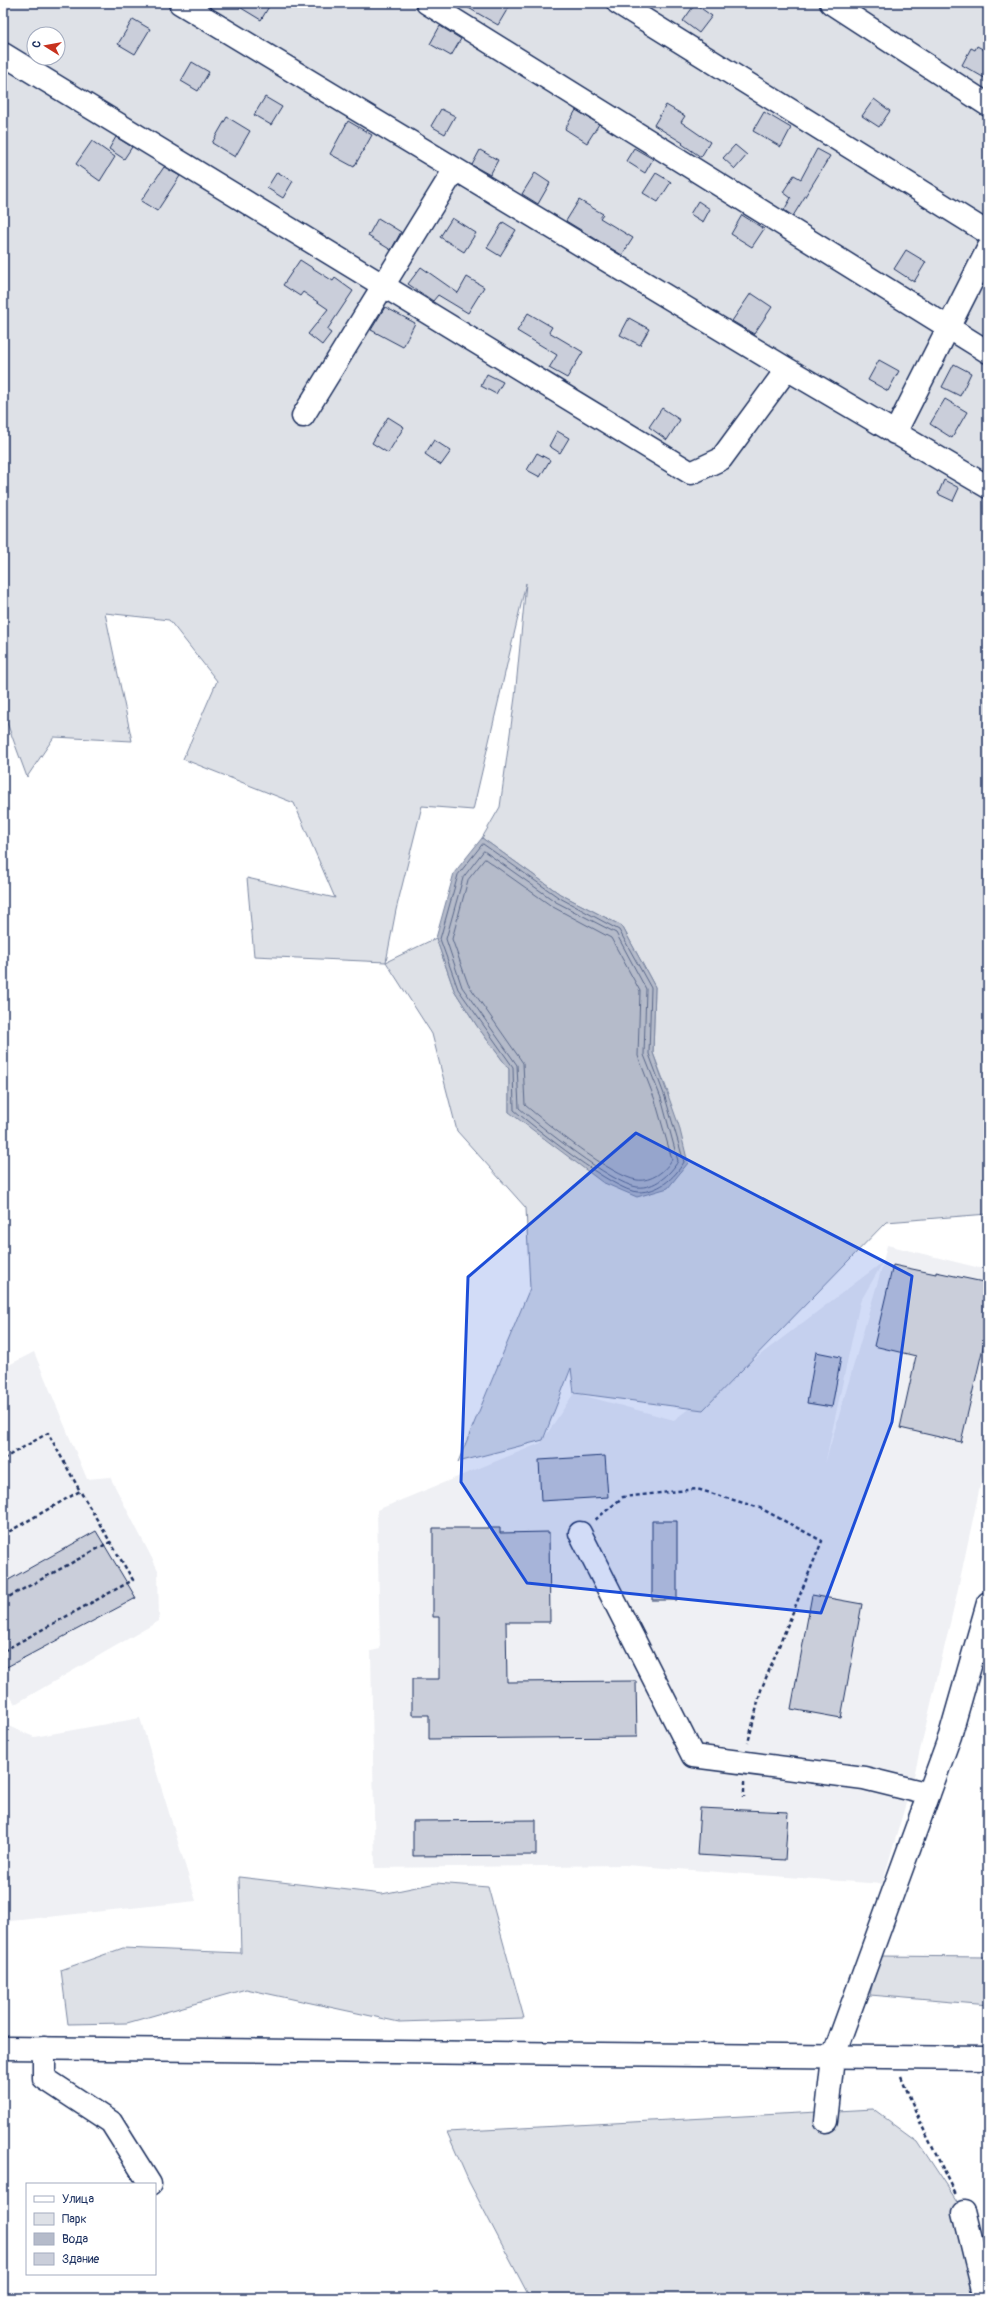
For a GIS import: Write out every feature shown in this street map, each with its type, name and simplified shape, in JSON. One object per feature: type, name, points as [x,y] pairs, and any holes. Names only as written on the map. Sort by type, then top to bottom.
[{"type":"main road","points":[[180,3],[787,370],[988,487]]},
{"type":"main road","points":[[427,3],[988,352]]},
{"type":"main road","points":[[618,3],[988,233]]},
{"type":"main road","points":[[831,3],[988,105]]},
{"type":"main road","points":[[3,54],[691,473],[722,459],[787,370]]},
{"type":"main road","points":[[303,416],[455,169]]},
{"type":"main road","points":[[895,433],[988,249]]},
{"type":"main road","points":[[580,1533],[693,1756],[864,1778],[929,1794]]},
{"type":"main road","points":[[826,2122],[833,2057],[950,1736],[988,1603]]},
{"type":"main road","points":[[3,2048],[988,2058]]},
{"type":"main road","points":[[44,2048],[44,2078],[111,2122],[149,2183]]},
{"type":"main road","points":[[964,2212],[985,2298]]},
{"type":"path","points":[[3,1459],[48,1433],[80,1491],[133,1580],[3,1651]]},
{"type":"path","points":[[580,1533],[623,1498],[697,1489],[760,1508],[822,1541],[761,1690],[743,1763],[744,1797]]},
{"type":"path","points":[[3,1536],[80,1491]]},
{"type":"path","points":[[3,1600],[110,1542]]},
{"type":"path","points":[[893,2057],[920,2122],[964,2212]]},
{"type":"highlighted area","points":[[636,1133],[912,1276],[892,1422],[821,1613],[527,1583],[461,1482],[468,1277]]},
{"type":"shaded area","points":[[887,1245],[988,1270],[988,1449],[956,1598],[914,1776],[882,1884],[625,1865],[375,1868],[371,1651],[380,1649],[377,1510],[541,1443],[574,1393],[674,1420],[883,1262]],"holes":[[[883,1264],[825,1464],[860,1302]]]},
{"type":"shaded area","points":[[34,1352],[87,1479],[110,1477],[158,1570],[159,1621],[15,1704],[3,1684],[3,1368]]},
{"type":"shaded area","points":[[3,1718],[8,1726],[34,1737],[140,1718],[196,1901],[11,1921],[3,1929]]},
{"type":"green space","points":[[3,3],[988,3],[988,1214],[886,1222],[703,1410],[574,1393],[571,1368],[543,1440],[458,1462],[530,1288],[526,1208],[457,1131],[432,1034],[386,962],[254,956],[247,878],[335,898],[294,803],[183,759],[217,681],[169,620],[105,613],[132,741],[54,737],[27,777],[3,712]],"holes":[[[526,583],[515,697],[500,807],[482,838],[560,894],[622,926],[655,987],[653,1053],[669,1095],[509,1112],[509,1069],[477,1026],[454,990],[436,938],[386,962],[396,910],[422,806],[473,810]]]},
{"type":"green space","points":[[239,1877],[382,1894],[436,1883],[488,1887],[524,2018],[399,2022],[246,1989],[127,2023],[68,2024],[61,1970],[123,1948],[241,1953]]},
{"type":"green space","points":[[879,1956],[988,1957],[988,2005],[870,1995]]},
{"type":"green space","points":[[873,2109],[918,2142],[964,2212],[982,2298],[530,2298],[469,2182],[447,2132]]},
{"type":"water","points":[[482,838],[560,894],[622,926],[655,987],[653,1053],[679,1126],[688,1163],[668,1188],[637,1197],[602,1182],[509,1112],[509,1069],[477,1026],[454,990],[436,938],[454,873]]},
{"type":"building","points":[[233,3],[271,3],[261,20]]},
{"type":"building","points":[[460,3],[511,3],[498,25]]},
{"type":"building","points":[[695,4],[712,16],[699,33],[683,21]]},
{"type":"building","points":[[133,19],[150,29],[135,54],[118,44]]},
{"type":"building","points":[[440,26],[461,39],[451,56],[430,44]]},
{"type":"building","points":[[977,46],[988,52],[988,80],[962,65],[971,48],[975,50]]},
{"type":"building","points":[[192,62],[209,72],[198,91],[181,81]]},
{"type":"building","points":[[265,97],[282,107],[271,125],[254,115]]},
{"type":"building","points":[[874,99],[890,111],[879,127],[862,116]]},
{"type":"building","points":[[666,105],[685,116],[681,122],[710,142],[701,157],[682,144],[683,143],[654,125]]},
{"type":"building","points":[[441,109],[455,116],[445,134],[431,126]]},
{"type":"building","points":[[576,110],[599,124],[587,143],[565,129]]},
{"type":"building","points":[[764,112],[791,128],[781,147],[753,131]]},
{"type":"building","points":[[227,117],[250,131],[235,157],[212,143]]},
{"type":"building","points":[[348,121],[372,135],[354,167],[330,154]]},
{"type":"building","points":[[116,137],[132,147],[124,159],[109,149]]},
{"type":"building","points":[[92,141],[115,157],[100,181],[76,164]]},
{"type":"building","points":[[735,145],[747,155],[735,169],[723,158]]},
{"type":"building","points":[[634,148],[653,159],[645,173],[626,161]]},
{"type":"building","points":[[817,149],[830,156],[793,216],[784,210],[791,198],[783,192],[794,175],[801,179]]},
{"type":"building","points":[[480,150],[498,160],[490,175],[472,165]]},
{"type":"building","points":[[164,167],[180,176],[157,211],[141,201]]},
{"type":"building","points":[[277,172],[293,181],[283,198],[267,188]]},
{"type":"building","points":[[535,173],[550,183],[538,204],[522,194]]},
{"type":"building","points":[[656,173],[671,182],[658,202],[643,193]]},
{"type":"building","points":[[579,200],[603,214],[600,218],[633,238],[622,255],[566,221]]},
{"type":"building","points":[[698,201],[710,209],[703,222],[690,214]]},
{"type":"building","points":[[742,215],[764,229],[752,247],[731,234]]},
{"type":"building","points":[[378,218],[401,232],[391,250],[368,236]]},
{"type":"building","points":[[452,218],[476,233],[464,252],[440,237]]},
{"type":"building","points":[[503,222],[516,230],[500,256],[487,248]]},
{"type":"building","points":[[906,250],[926,262],[914,282],[894,269]]},
{"type":"building","points":[[300,260],[333,281],[335,278],[353,291],[327,330],[331,333],[322,345],[308,334],[328,309],[303,292],[300,296],[283,285]]},
{"type":"building","points":[[421,267],[458,293],[467,277],[484,287],[468,313],[438,295],[433,301],[408,284]]},
{"type":"building","points":[[751,293],[772,307],[754,334],[732,321]]},
{"type":"building","points":[[385,307],[415,323],[403,347],[371,330]]},
{"type":"building","points":[[528,313],[552,327],[549,332],[583,352],[567,378],[549,368],[557,355],[517,331]]},
{"type":"building","points":[[629,318],[649,329],[640,345],[620,335]]},
{"type":"building","points":[[879,360],[899,371],[888,391],[868,380]]},
{"type":"building","points":[[954,364],[971,373],[960,396],[942,387]]},
{"type":"building","points":[[487,374],[503,382],[496,394],[481,386]]},
{"type":"building","points":[[945,399],[967,412],[952,438],[930,424]]},
{"type":"building","points":[[662,408],[680,420],[667,440],[649,427]]},
{"type":"building","points":[[388,417],[404,427],[388,453],[372,443]]},
{"type":"building","points":[[557,431],[569,438],[560,453],[549,446]]},
{"type":"building","points":[[434,440],[451,451],[441,465],[425,454]]},
{"type":"building","points":[[537,453],[550,460],[540,477],[527,470]]},
{"type":"building","points":[[944,480],[959,488],[953,501],[938,494]]},
{"type":"building","points":[[893,1265],[988,1283],[988,1326],[961,1442],[900,1428],[916,1356],[874,1346]]},
{"type":"building","points":[[816,1352],[841,1357],[832,1407],[807,1403]]},
{"type":"building","points":[[605,1456],[608,1497],[541,1501],[539,1460]]},
{"type":"building","points":[[652,1521],[677,1521],[677,1600],[652,1600]]},
{"type":"building","points":[[433,1528],[500,1528],[500,1533],[549,1532],[550,1622],[506,1622],[507,1682],[636,1681],[637,1737],[429,1739],[429,1715],[412,1715],[412,1679],[439,1679],[439,1617],[433,1617]]},
{"type":"building","points":[[96,1531],[136,1598],[3,1669],[3,1583]]},
{"type":"building","points":[[812,1595],[862,1604],[841,1718],[791,1709]]},
{"type":"building","points":[[700,1808],[788,1812],[785,1860],[697,1855]]},
{"type":"building","points":[[536,1820],[536,1855],[413,1856],[413,1821]]}]
